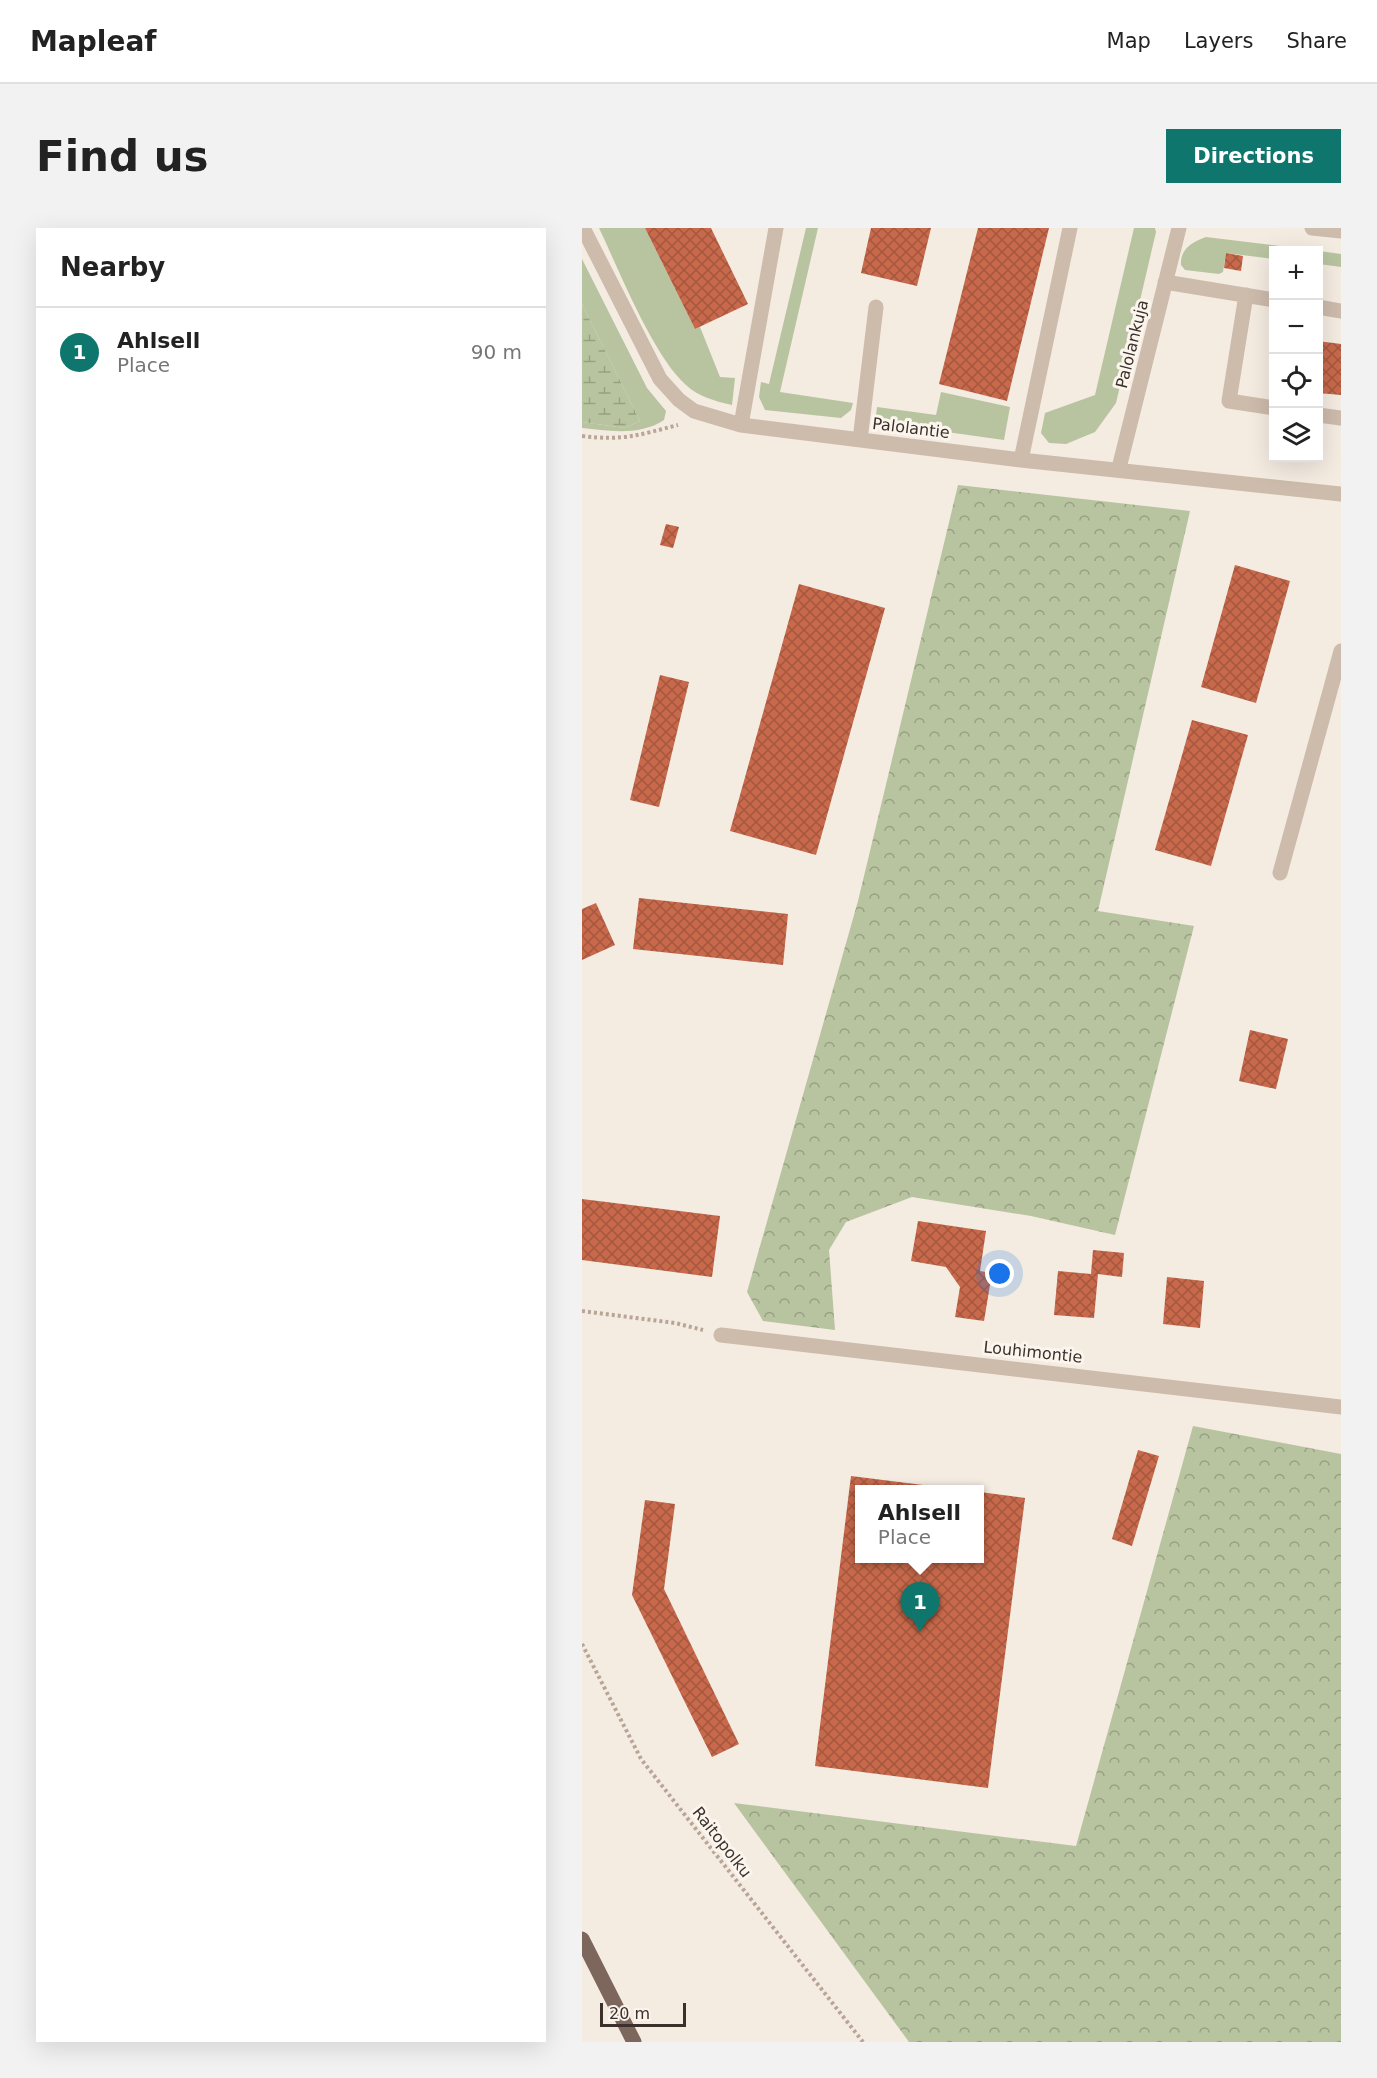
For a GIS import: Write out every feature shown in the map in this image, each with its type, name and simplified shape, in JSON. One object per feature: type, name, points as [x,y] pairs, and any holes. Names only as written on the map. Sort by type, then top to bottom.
[{"type":"main road","points":[[582,1939],[634,2042]]},
{"type":"street","name":"Palolantie","points":[[583,228],[660,379],[679,400],[690,417],[1021,460],[1119,468],[1341,494]]},
{"type":"street","points":[[741,425],[776,228]]},
{"type":"street","points":[[1021,460],[1070,228]]},
{"type":"street","name":"Palolankuja","points":[[1119,468],[1179,228]]},
{"type":"street","points":[[1312,228],[1341,231]]},
{"type":"street","points":[[1165,282],[1269,299]]},
{"type":"street","points":[[1246,296],[1229,401],[1269,407]]},
{"type":"street","points":[[860,440],[876,307]]},
{"type":"street","points":[[1323,308],[1341,311]]},
{"type":"street","points":[[1323,415],[1341,418]]},
{"type":"street","points":[[1280,873],[1341,651]]},
{"type":"street","name":"Louhimontie","points":[[721,1335],[1341,1407]]},
{"type":"path","points":[[582,436],[613,440],[636,437],[690,417]]},
{"type":"path","points":[[582,1311],[675,1323],[721,1335]]},
{"type":"path","name":"Raitopolku","points":[[582,1644],[641,1760],[863,2042]]},
{"type":"green space","points":[[599,228],[645,228],[695,329],[700,327],[720,377],[735,378],[732,405],[696,393],[674,372],[649,334]]},
{"type":"green space","points":[[806,228],[818,228],[780,392],[853,403],[851,410],[841,418],[765,410],[759,397],[761,382],[769,384]]},
{"type":"green space","points":[[1134,228],[1155,228],[1156,232],[1116,403],[1095,432],[1066,444],[1049,443],[1041,433],[1045,413],[1095,395]]},
{"type":"green space","points":[[1206,237],[1279,246],[1269,246],[1269,258],[1226,253],[1223,272],[1219,274],[1185,270],[1181,265],[1185,250],[1196,241]]},
{"type":"green space","points":[[1323,252],[1341,254],[1341,267],[1323,265]]},
{"type":"green space","points":[[582,259],[647,388],[666,411],[664,420],[655,425],[624,431],[582,428],[582,422],[625,428],[640,421],[582,304]]},
{"type":"green space","points":[[582,304],[640,421],[625,428],[582,422]]},
{"type":"green space","points":[[941,392],[1010,407],[1004,440],[882,423],[876,415],[877,407],[936,415]]},
{"type":"green space","points":[[958,485],[1190,511],[1098,911],[1194,926],[1115,1235],[1031,1216],[912,1197],[846,1222],[829,1250],[835,1330],[763,1321],[747,1292],[858,901]]},
{"type":"green space","points":[[1193,1426],[1341,1454],[1341,2042],[909,2042],[734,1803],[1076,1846]]},
{"type":"building","points":[[645,228],[711,228],[748,304],[695,329]]},
{"type":"building","points":[[871,228],[931,228],[917,286],[861,273]]},
{"type":"building","points":[[978,228],[1049,228],[1007,401],[939,384]]},
{"type":"building","points":[[1226,253],[1243,256],[1241,271],[1224,268]]},
{"type":"building","points":[[1323,342],[1341,344],[1341,395],[1323,393]]},
{"type":"building","points":[[666,524],[679,527],[673,548],[660,545]]},
{"type":"building","points":[[1235,565],[1290,581],[1256,703],[1201,687]]},
{"type":"building","points":[[799,584],[885,608],[816,855],[730,831]]},
{"type":"building","points":[[660,675],[689,682],[659,807],[630,800]]},
{"type":"building","points":[[1192,720],[1248,735],[1211,866],[1155,850]]},
{"type":"building","points":[[639,898],[788,914],[783,965],[633,949]]},
{"type":"building","points":[[596,903],[615,945],[582,960],[582,909]]},
{"type":"building","points":[[1250,1030],[1288,1039],[1276,1089],[1239,1081]]},
{"type":"building","points":[[582,1199],[720,1216],[712,1277],[582,1260]]},
{"type":"building","points":[[918,1221],[986,1231],[980,1271],[992,1273],[984,1321],[955,1317],[960,1287],[946,1267],[911,1261]]},
{"type":"building","points":[[1093,1250],[1124,1253],[1122,1277],[1098,1274],[1094,1318],[1054,1315],[1058,1271],[1091,1274]]},
{"type":"building","points":[[1167,1277],[1204,1281],[1200,1328],[1163,1324]]},
{"type":"building","points":[[1138,1450],[1159,1456],[1132,1546],[1112,1539]]},
{"type":"building","points":[[851,1476],[923,1485],[855,1485],[855,1563],[984,1563],[984,1493],[1025,1498],[988,1788],[815,1766]]},
{"type":"building","points":[[645,1500],[675,1504],[664,1589],[739,1744],[712,1757],[632,1595]]},
{"type":"place","name":"Ahlsell","points":[[920,1632]]}]
